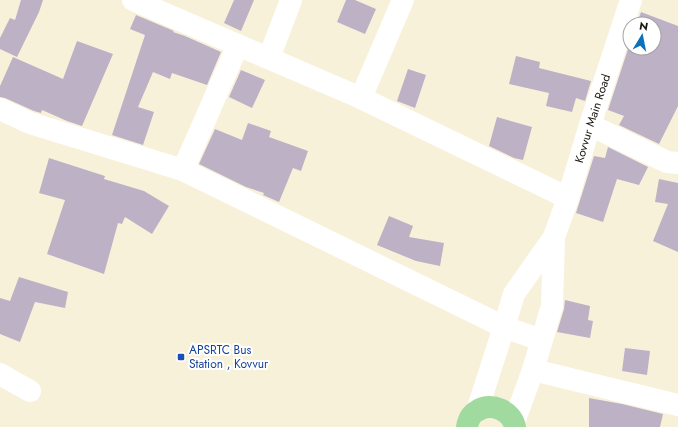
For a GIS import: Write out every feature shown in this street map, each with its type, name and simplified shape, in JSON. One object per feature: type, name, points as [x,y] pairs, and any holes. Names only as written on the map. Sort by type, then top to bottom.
[{"type":"main road","points":[[472,419],[485,407],[495,407],[510,415],[515,425]]},
{"type":"street","points":[[133,0],[361,98],[568,198]]},
{"type":"street","points":[[269,58],[291,0]]},
{"type":"street","points":[[361,98],[403,0]]},
{"type":"street","name":"Kovvur Main Road","points":[[472,419],[514,294],[554,237],[568,198],[631,0]]},
{"type":"street","points":[[183,170],[238,45]]},
{"type":"street","points":[[0,109],[30,123],[183,170],[504,327],[541,340]]},
{"type":"street","points":[[590,125],[667,162],[678,164]]},
{"type":"street","name":"Kovvur Main Road","points":[[515,425],[552,306],[554,237]]},
{"type":"street","points":[[533,370],[678,405]]},
{"type":"street","points":[[0,374],[30,391]]},
{"type":"building","points":[[21,0],[43,0],[39,12],[17,57],[0,49],[0,38],[10,18],[15,20]]},
{"type":"building","points":[[234,0],[254,0],[241,31],[224,23]]},
{"type":"building","points":[[346,0],[355,0],[376,9],[365,34],[337,22]]},
{"type":"building","points":[[641,12],[652,16],[640,16]]},
{"type":"building","points":[[136,15],[221,52],[207,85],[172,73],[170,79],[153,72],[138,107],[154,112],[143,145],[112,135],[145,35],[130,29]]},
{"type":"building","points":[[662,20],[678,26],[678,106],[659,144],[619,125],[624,116],[608,110],[626,56],[662,56]]},
{"type":"building","points":[[77,41],[113,54],[82,126],[42,110],[41,113],[34,111],[0,97],[0,86],[13,57],[63,79]]},
{"type":"building","points":[[516,56],[540,62],[539,68],[591,81],[585,101],[576,98],[572,112],[546,106],[549,93],[509,84]]},
{"type":"building","points":[[408,69],[426,75],[415,108],[397,101]]},
{"type":"building","points":[[241,70],[265,80],[252,108],[229,97]]},
{"type":"building","points":[[497,117],[532,127],[523,160],[514,158],[489,146]]},
{"type":"building","points":[[248,123],[271,131],[269,137],[308,151],[301,171],[293,168],[279,202],[263,195],[264,193],[246,187],[199,164],[215,129],[242,140]]},
{"type":"building","points":[[608,147],[648,167],[639,185],[617,179],[603,222],[576,213],[594,156],[605,158]]},
{"type":"building","points":[[49,158],[105,176],[104,179],[144,191],[169,206],[152,234],[125,217],[122,224],[118,223],[104,274],[47,254],[65,200],[39,193]]},
{"type":"building","points":[[659,179],[678,183],[678,252],[653,241],[668,204],[655,202]]},
{"type":"building","points":[[389,216],[413,226],[409,237],[444,243],[440,266],[416,261],[377,245]]},
{"type":"building","points":[[19,277],[68,292],[65,308],[35,302],[20,342],[0,334],[0,298],[10,301]]},
{"type":"building","points":[[565,300],[590,306],[588,320],[593,321],[590,338],[557,332],[564,309]]},
{"type":"building","points":[[625,348],[650,351],[647,375],[622,371]]},
{"type":"building","points":[[589,398],[663,414],[660,427],[589,427]]},
{"type":"place","name":"APSRTC Bus Station , Kovvur","points":[[181,357]]}]
